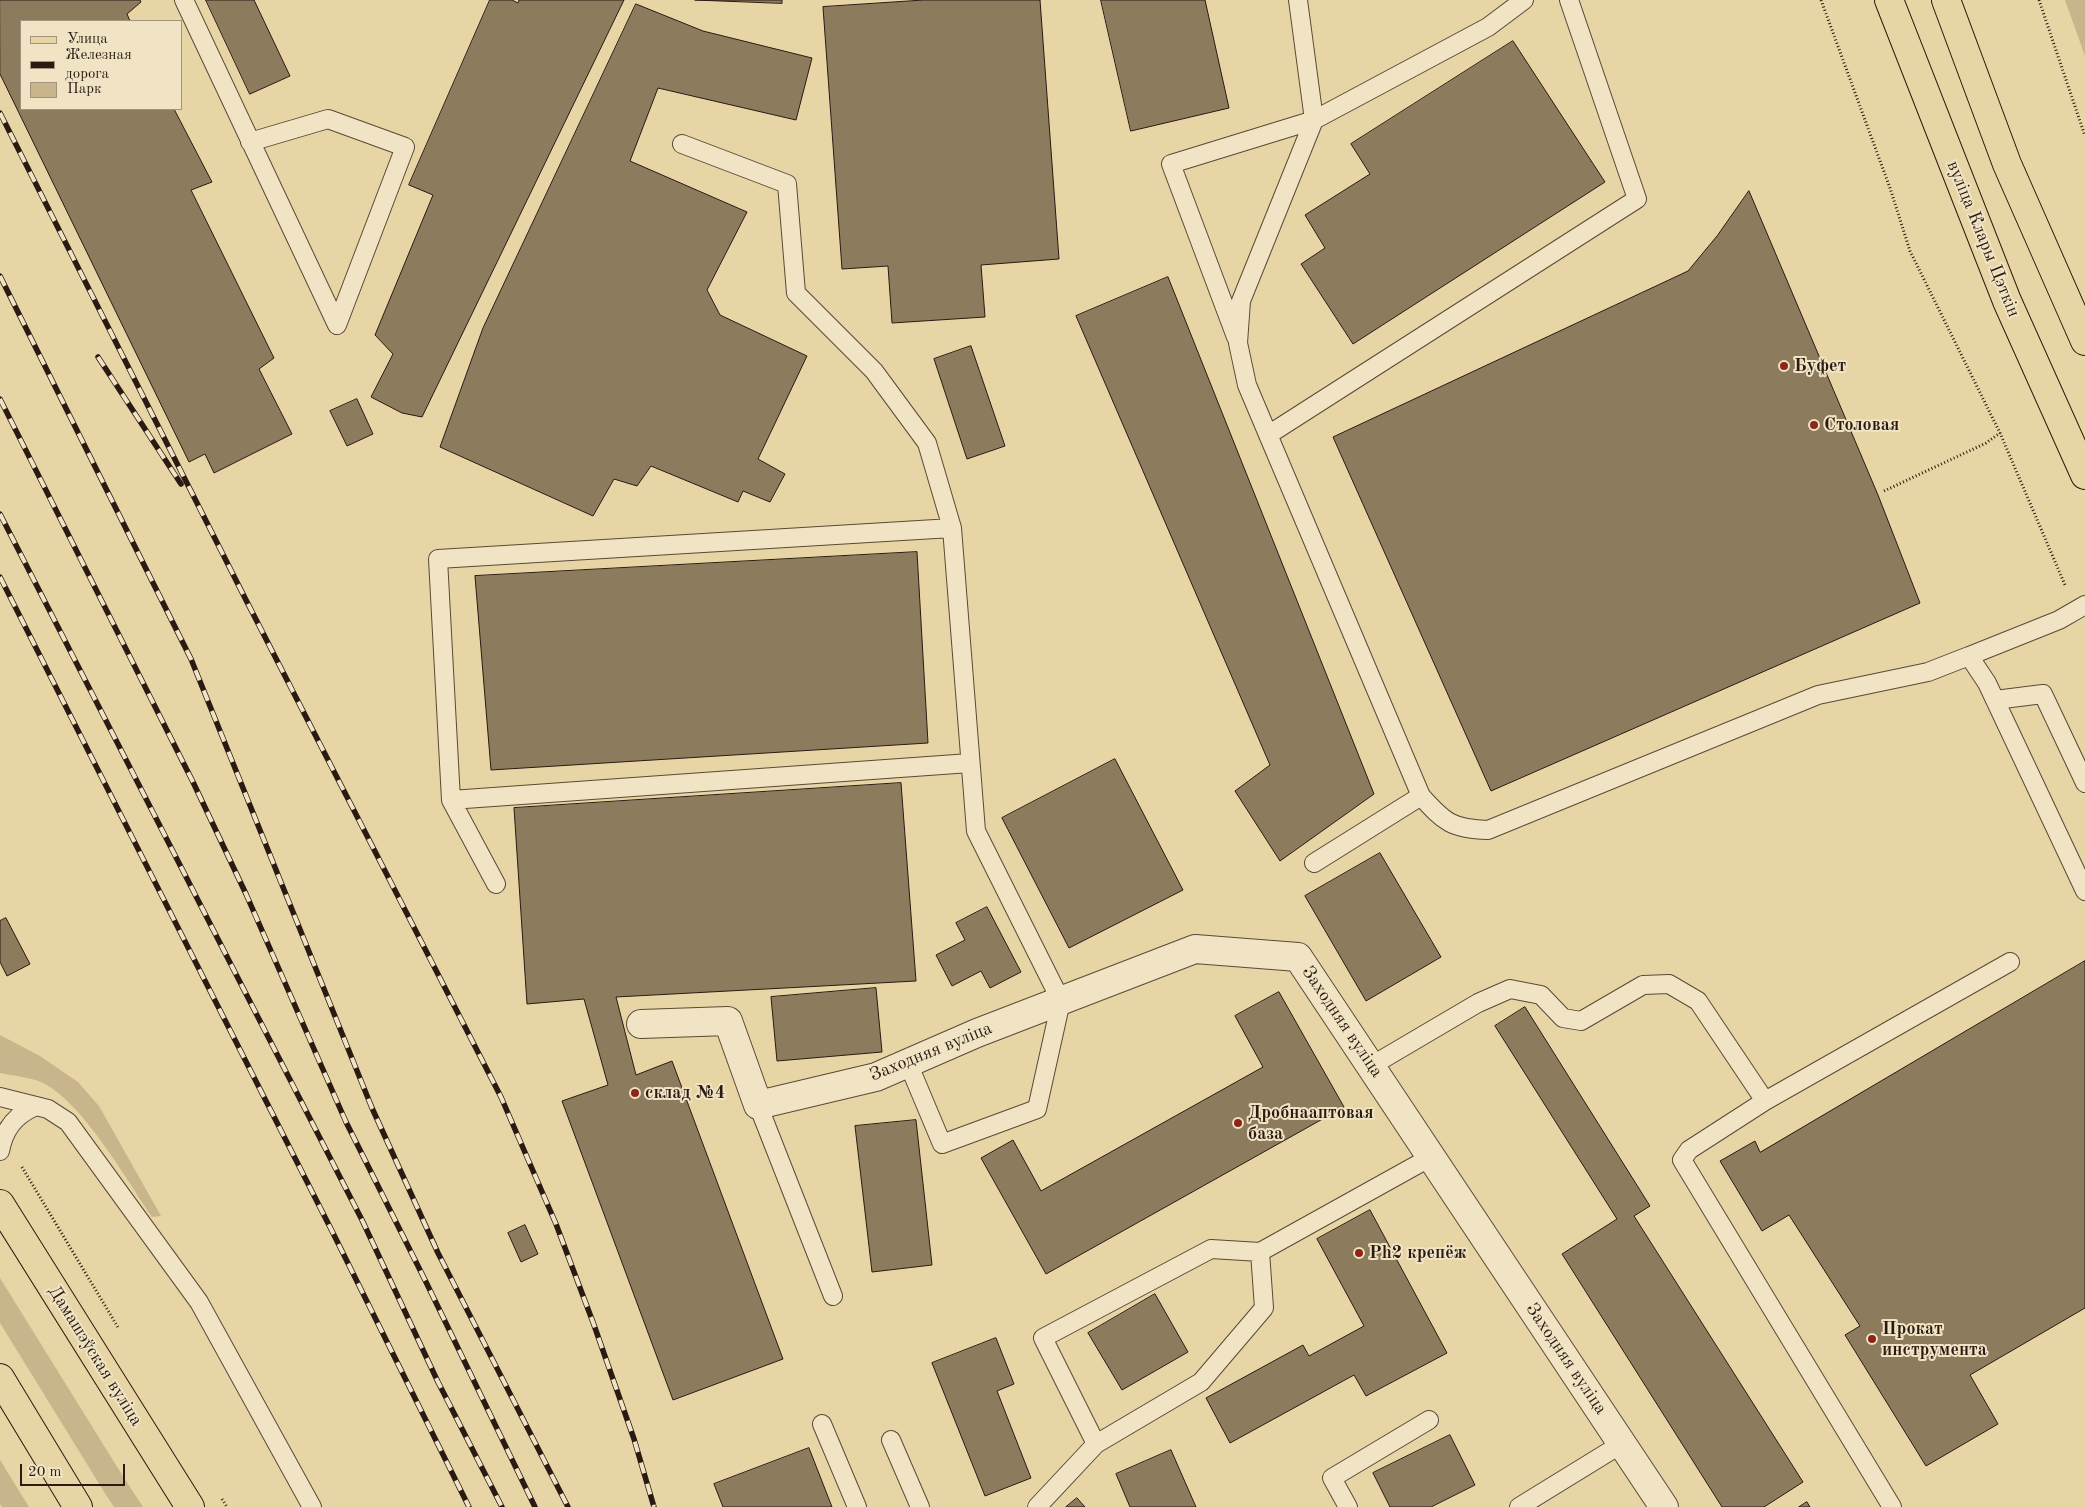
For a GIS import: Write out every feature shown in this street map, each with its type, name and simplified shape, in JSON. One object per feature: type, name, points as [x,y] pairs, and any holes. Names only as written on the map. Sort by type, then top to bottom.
[{"type":"main road","name":"вуліца Клары Цэткін","points":[[1889,0],[2004,292],[2085,475]]},
{"type":"main road","points":[[1946,0],[2007,164],[2085,341]]},
{"type":"main road","name":"Дамашэўская вуліца","points":[[0,1204],[190,1507]]},
{"type":"main road","points":[[0,1378],[78,1507]]},
{"type":"street","name":"Заходняя вуліца","points":[[758,1105],[876,1077],[977,1032],[1195,949],[1298,957],[1623,1443],[1658,1505]]},
{"type":"street","points":[[642,1024],[728,1021],[758,1105]]},
{"type":"lane","points":[[184,0],[250,142],[336,325],[405,148],[328,119],[250,142]]},
{"type":"lane","points":[[1238,343],[1241,301],[1314,120],[1298,0]]},
{"type":"lane","points":[[1524,0],[1488,27],[1314,120],[1171,164],[1238,343],[1246,385],[1421,796],[1441,819],[1466,829],[1488,830],[1818,695],[1928,672],[2059,620],[2080,608]]},
{"type":"lane","points":[[1268,435],[1637,199],[1569,0]]},
{"type":"lane","points":[[682,144],[787,184],[796,292],[874,371],[927,443],[952,528],[976,831],[1061,1001],[1037,1108],[942,1144],[908,1063]]},
{"type":"lane","points":[[496,884],[451,800],[438,560],[952,528]]},
{"type":"lane","points":[[1970,656],[1995,700],[2085,891]]},
{"type":"lane","points":[[1995,700],[2043,694],[2085,783]]},
{"type":"lane","points":[[451,800],[970,763]]},
{"type":"lane","points":[[1314,863],[1421,796]]},
{"type":"lane","points":[[1892,1507],[1682,1160],[1689,1150],[1765,1101],[2010,962]]},
{"type":"lane","points":[[1371,1066],[1478,1003],[1510,989],[1541,995],[1563,1018],[1580,1021],[1644,986],[1669,984],[1698,1001],[1765,1101]]},
{"type":"lane","points":[[0,1097],[48,1109],[68,1122],[199,1302],[312,1507]]},
{"type":"lane","points":[[758,1105],[833,1296]]},
{"type":"lane","points":[[2,1144],[14,1120],[23,1112],[34,1107]]},
{"type":"lane","points":[[1096,1444],[1043,1338],[1211,1249],[1260,1252],[1431,1157]]},
{"type":"lane","points":[[1037,1507],[1096,1444],[1201,1382],[1264,1308],[1260,1252]]},
{"type":"lane","points":[[1348,1507],[1332,1478],[1428,1420]]},
{"type":"lane","points":[[822,1424],[857,1507]]},
{"type":"lane","points":[[890,1440],[920,1507]]},
{"type":"lane","points":[[1519,1507],[1623,1443]]},
{"type":"path","points":[[1821,0],[1890,188],[1910,250],[2000,433],[2080,608]]},
{"type":"path","points":[[2039,0],[2085,136]]},
{"type":"path","points":[[1884,491],[1986,443],[2000,433]]},
{"type":"path","points":[[2,1144],[120,1330]]},
{"type":"path","points":[[222,1499],[227,1507]]},
{"type":"green space","points":[[2065,0],[2085,0],[2085,56]]},
{"type":"green space","points":[[0,1035],[40,1056],[78,1082],[99,1106],[161,1216],[152,1217],[102,1142],[72,1106],[41,1082],[0,1073]]},
{"type":"green space","points":[[0,1278],[143,1507],[114,1507],[106,1495],[0,1323]]},
{"type":"green space","points":[[0,1460],[29,1507],[2,1507],[0,1504]]},
{"type":"building","points":[[0,0],[140,0],[141,2],[127,14],[130,20],[20,20],[20,110],[175,110],[212,182],[191,190],[274,358],[259,369],[292,434],[214,473],[205,454],[189,462],[0,74]]},
{"type":"building","points":[[206,0],[254,0],[290,76],[250,94]]},
{"type":"building","points":[[490,0],[512,0],[518,3],[519,0],[624,0],[422,417],[402,413],[371,397],[393,354],[375,335],[433,195],[409,185]]},
{"type":"building","points":[[695,0],[782,0],[782,3]]},
{"type":"building","points":[[924,0],[1040,0],[1059,259],[981,265],[985,317],[892,323],[888,266],[842,269],[823,7]]},
{"type":"building","points":[[1101,0],[1205,0],[1229,108],[1131,131]]},
{"type":"building","points":[[636,4],[703,31],[812,58],[796,120],[658,88],[630,161],[747,212],[707,290],[720,315],[807,356],[758,459],[785,474],[770,502],[743,491],[738,502],[651,466],[637,486],[614,479],[593,516],[440,447],[483,328]]},
{"type":"building","points":[[1513,41],[1605,182],[1353,344],[1301,264],[1325,248],[1305,215],[1370,174],[1351,144]]},
{"type":"building","points":[[1749,191],[1878,495],[1920,603],[1491,791],[1333,437],[1688,271],[1717,236]]},
{"type":"building","points":[[1168,277],[1374,794],[1280,861],[1235,791],[1270,765],[1076,316]]},
{"type":"building","points":[[971,346],[1005,446],[967,459],[934,359]]},
{"type":"building","points":[[357,399],[373,434],[347,446],[330,411]]},
{"type":"building","points":[[917,552],[928,743],[491,770],[475,576]]},
{"type":"building","points":[[1115,759],[1183,890],[1069,948],[1002,818]]},
{"type":"building","name":"склад №4","points":[[901,783],[916,981],[616,997],[636,1075],[672,1061],[783,1359],[673,1400],[562,1101],[608,1085],[584,999],[527,1004],[514,808]]},
{"type":"building","points":[[1380,853],[1441,957],[1366,1001],[1305,896]]},
{"type":"building","points":[[987,907],[1021,972],[990,988],[981,971],[952,986],[936,955],[965,940],[956,923]]},
{"type":"building","points":[[6,918],[30,964],[7,976],[0,962],[0,921]]},
{"type":"building","points":[[2085,961],[2085,1308],[1970,1375],[1998,1424],[1926,1466],[1845,1335],[1860,1326],[1789,1215],[1762,1231],[1720,1161],[1755,1141],[1760,1152]]},
{"type":"building","points":[[876,988],[882,1052],[777,1061],[771,997]]},
{"type":"building","name":"Дробнааптовая база","points":[[1279,992],[1344,1107],[1046,1274],[981,1158],[1013,1140],[1041,1191],[1263,1067],[1235,1016]]},
{"type":"building","points":[[1525,1007],[1650,1206],[1634,1216],[1803,1482],[1764,1507],[1722,1507],[1562,1254],[1617,1219],[1495,1026]]},
{"type":"building","points":[[916,1120],[932,1265],[872,1272],[855,1126]]},
{"type":"building","points":[[1370,1210],[1447,1353],[1366,1396],[1354,1375],[1230,1443],[1206,1398],[1303,1345],[1309,1356],[1364,1326],[1317,1239]]},
{"type":"building","points":[[525,1225],[538,1254],[521,1262],[508,1233]]},
{"type":"building","points":[[1155,1294],[1188,1352],[1122,1390],[1088,1333]]},
{"type":"building","points":[[996,1338],[1014,1384],[997,1391],[1031,1478],[985,1496],[932,1363]]},
{"type":"building","points":[[1450,1435],[1475,1485],[1431,1507],[1390,1507],[1373,1473]]},
{"type":"building","points":[[809,1448],[832,1507],[723,1507],[714,1484]]},
{"type":"building","points":[[1171,1450],[1196,1507],[1130,1507],[1116,1474]]},
{"type":"building","points":[[1077,1498],[1085,1507],[1066,1507]]},
{"type":"building","points":[[1807,1502],[1810,1507],[1799,1507]]},
{"type":"railway","points":[[0,113],[246,600],[501,1097],[556,1224],[594,1325],[634,1439],[654,1507]]},
{"type":"railway","points":[[0,276],[191,659],[372,1108],[438,1253],[568,1507]]},
{"type":"railway","points":[[98,357],[181,484]]},
{"type":"railway","points":[[0,399],[193,782],[246,894],[346,1122],[535,1507]]},
{"type":"railway","points":[[0,514],[362,1220],[438,1382],[502,1507]]},
{"type":"railway","points":[[0,577],[332,1231],[469,1507]]},
{"type":"place","name":"Буфет","points":[[1784,366]]},
{"type":"place","name":"Столовая","points":[[1814,425]]},
{"type":"place","name":"склад №4","points":[[635,1093]]},
{"type":"place","name":"Дробнааптовая база","points":[[1238,1123]]},
{"type":"place","name":"Ph2 крепёж","points":[[1359,1253]]},
{"type":"place","name":"Прокат инструмента","points":[[1872,1339]]}]
